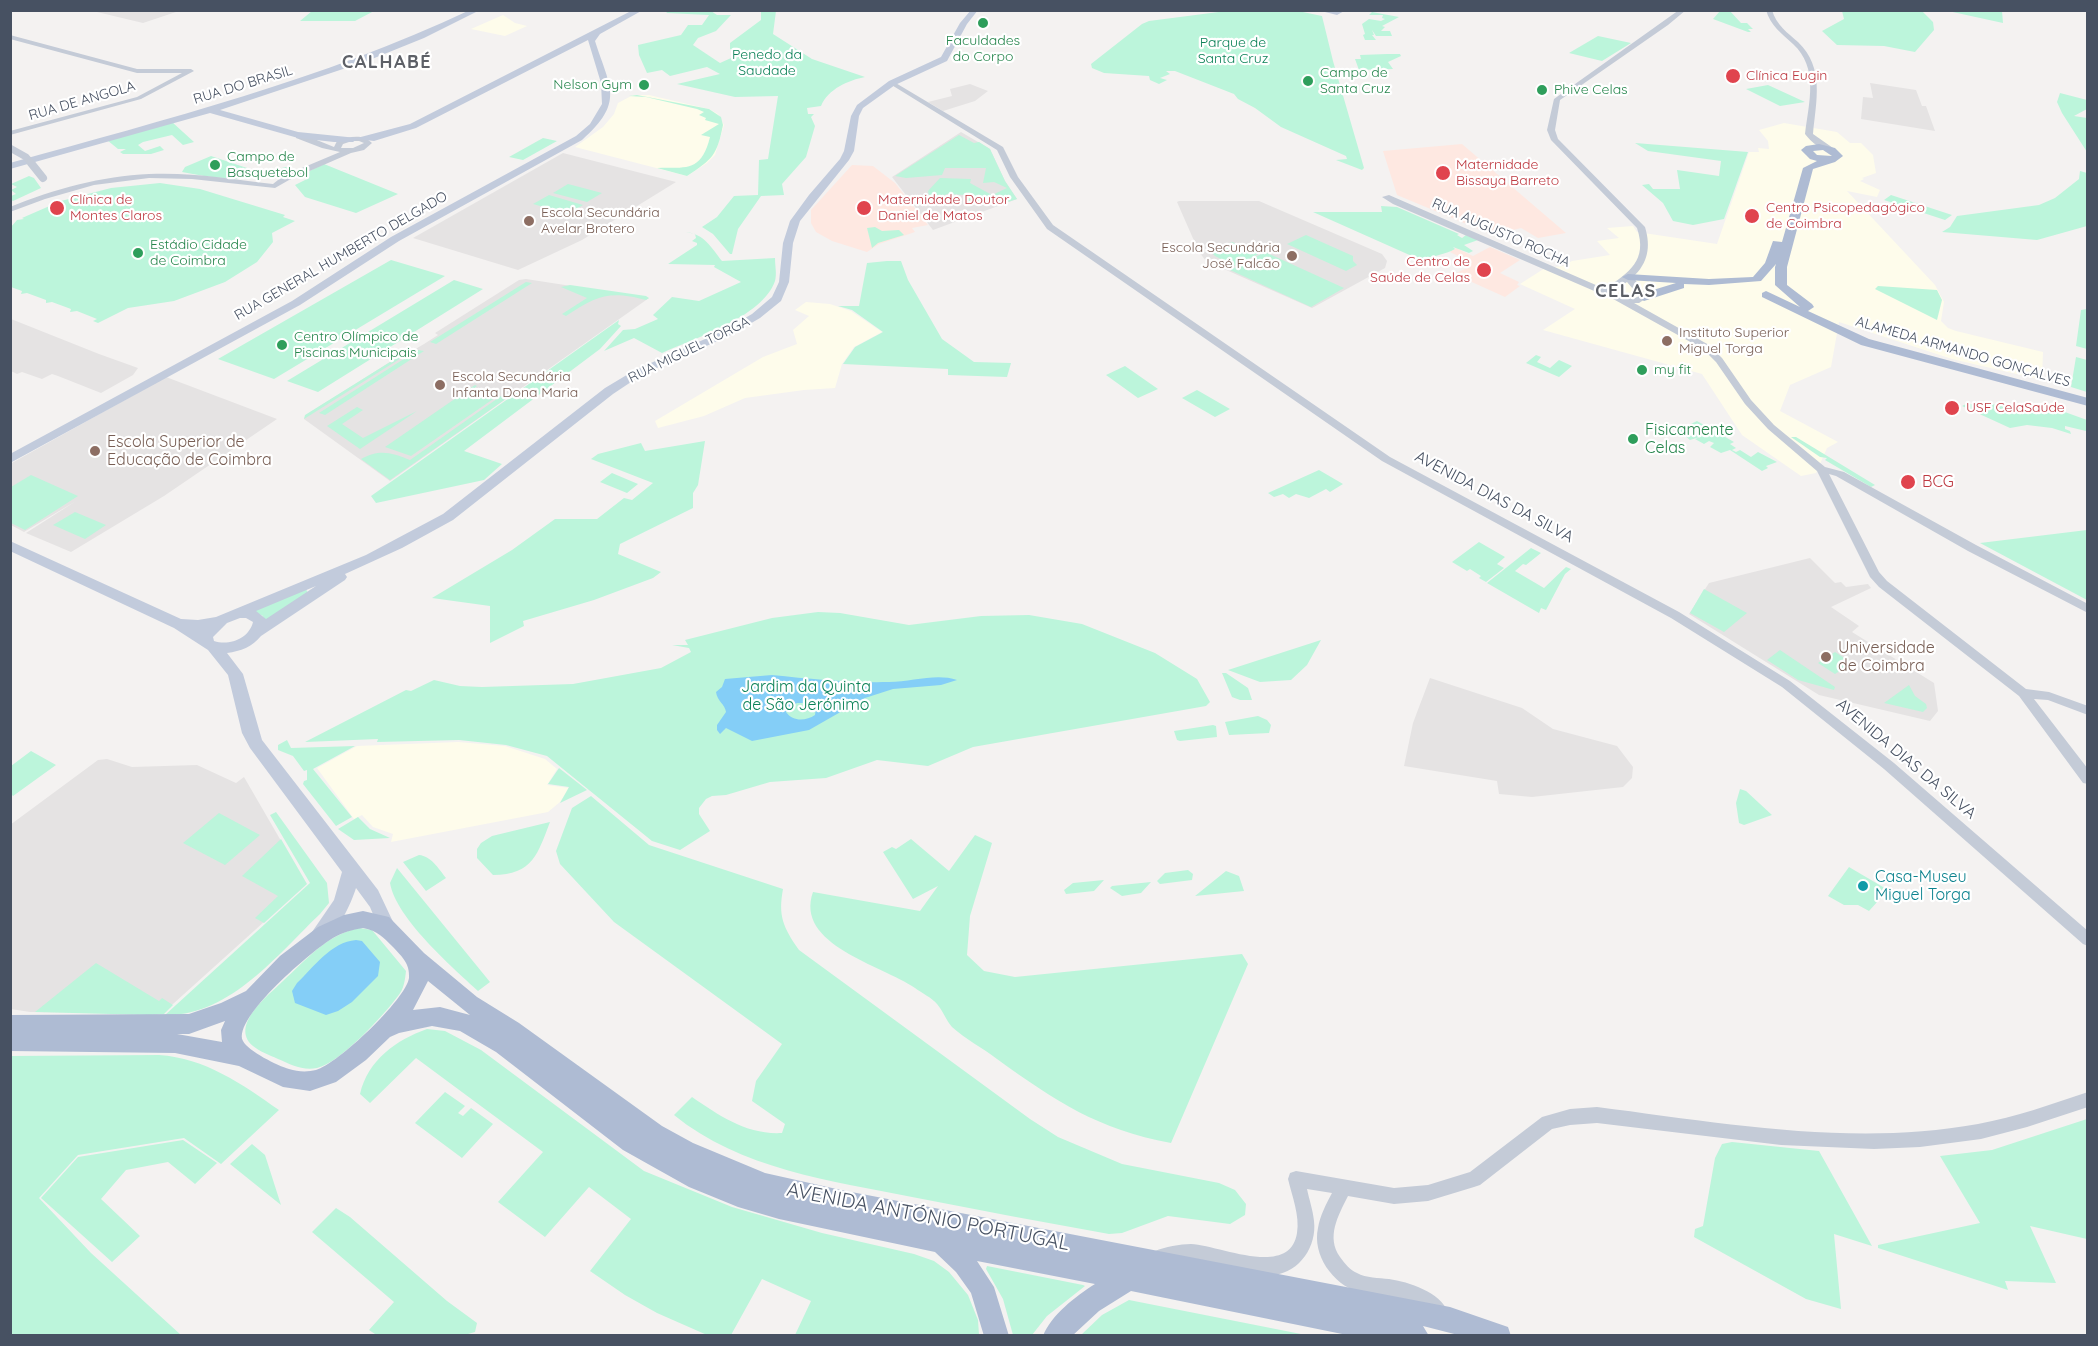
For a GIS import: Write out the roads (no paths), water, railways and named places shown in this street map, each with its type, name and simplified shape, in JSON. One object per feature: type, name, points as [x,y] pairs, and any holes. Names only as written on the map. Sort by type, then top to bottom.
[{"type":"main road","name":"RUA DO BRASIL","points":[[10,166],[208,109],[363,60],[424,36],[477,10]]},
{"type":"main road","points":[[208,109],[299,136],[333,140],[374,138],[413,126],[570,46],[589,40],[640,10]]},
{"type":"main road","points":[[1320,10],[1337,13],[1343,10]]},
{"type":"main road","name":"RUA MIGUEL TORGA","points":[[179,624],[198,625],[219,621],[306,591],[421,534],[448,517],[609,391],[659,363],[725,334],[756,316],[777,299],[784,282],[788,243],[798,217],[844,160],[849,151],[855,116],[860,107],[892,83],[944,59],[972,11]]},
{"type":"main road","points":[[570,46],[589,40]]},
{"type":"main road","name":"RUA GENERAL HUMBERTO DELGADO","points":[[10,459],[296,303],[395,239],[579,138],[603,117],[609,102],[589,40]]},
{"type":"main road","points":[[1762,294],[1749,286],[1772,260],[1801,156],[1806,152],[1814,157],[1829,155]]},
{"type":"main road","points":[[1644,297],[1681,286],[1780,294],[1781,267],[1808,168],[1829,155]]},
{"type":"main road","points":[[1628,277],[1709,282],[1772,281],[1782,287]]},
{"type":"main road","name":"ALAMEDA ARMANDO GONÇALVES","points":[[1782,287],[1820,315],[1868,337],[2088,396]]},
{"type":"main road","name":"ALAMEDA ARMANDO GONÇALVES","points":[[1762,294],[1865,342],[2088,402]]},
{"type":"main road","points":[[10,545],[179,624],[185,631],[211,644],[235,674],[250,733],[256,744],[381,906],[386,926]]},
{"type":"main road","name":"RUA MIGUEL TORGA","points":[[211,644],[235,646],[254,635],[306,591]]},
{"type":"main road","points":[[235,674],[241,654],[260,626],[257,617],[252,614],[236,614]]},
{"type":"main road","points":[[211,644],[208,631],[219,621]]},
{"type":"main road","points":[[241,1056],[233,1045],[231,1031],[234,1020],[257,994],[321,932],[343,901],[349,887],[351,870]]},
{"type":"main road","points":[[10,1041],[175,1043],[241,1056],[287,1080],[317,1080],[347,1065],[380,1032],[413,992],[419,972],[417,959],[386,926],[376,920],[365,918],[344,922],[321,932]]},
{"type":"main road","name":"AVENIDA ANTÓNIO PORTUGAL","points":[[417,959],[470,1004],[512,1030],[628,1116],[685,1151],[765,1184],[841,1202],[1450,1319],[1499,1335]]},
{"type":"main road","points":[[10,1025],[189,1024],[228,1010],[257,994]]},
{"type":"main road","name":"AVENIDA ANTÓNIO PORTUGAL","points":[[380,1032],[423,1017],[451,1018],[485,1034],[509,1049],[598,1120],[659,1160],[694,1178],[747,1198],[785,1209],[940,1242],[1417,1335]]},
{"type":"main road","points":[[940,1242],[959,1257],[979,1281],[990,1306],[997,1335]]},
{"type":"main road","points":[[1056,1335],[1090,1300],[1108,1288],[1132,1278]]},
{"type":"street","points":[[1606,293],[1639,266],[1644,256],[1644,235],[1641,227],[1555,140],[1551,131],[1557,99],[1683,10]]},
{"type":"street","points":[[1769,10],[1773,21],[1802,49],[1811,65],[1815,103],[1809,134],[1829,155]]},
{"type":"street","name":"RUA DE ANGOLA","points":[[10,37],[137,71],[191,71],[139,98],[10,134]]},
{"type":"street","name":"AVENIDA DIAS DA SILVA","points":[[892,83],[1000,149],[1014,177],[1050,227],[1367,447],[1429,483],[1675,615],[1786,684],[1889,766],[2088,940]]},
{"type":"street","points":[[299,136],[349,151]]},
{"type":"street","points":[[10,210],[42,197],[118,179],[164,175],[275,186],[324,160],[367,144],[368,141],[357,138],[340,143],[338,148],[281,177],[261,183]]},
{"type":"street","points":[[10,148],[32,163],[45,182],[71,189]]},
{"type":"street","points":[[42,197],[45,182]]},
{"type":"street","name":"RUA AUGUSTO ROCHA","points":[[1386,197],[1618,298],[1706,347],[1719,360],[1748,402],[1771,427],[1821,469]]},
{"type":"street","points":[[1628,277],[1662,321]]},
{"type":"street","points":[[1618,298],[1636,301],[1644,297]]},
{"type":"street","points":[[1821,469],[1840,474],[1972,548],[2088,609]]},
{"type":"street","points":[[1821,469],[1874,574],[1883,584],[2023,693],[2088,779]]},
{"type":"street","points":[[2023,693],[2049,696],[2088,711]]},
{"type":"street","points":[[1151,1260],[1168,1255],[1191,1253],[1262,1266],[1276,1266],[1285,1263],[1296,1255],[1306,1233],[1306,1220],[1296,1179],[1394,1196],[1428,1193],[1474,1179],[1548,1122],[1570,1117],[1597,1115],[1800,1138],[1899,1141],[1965,1134],[2025,1120],[2088,1099]]},
{"type":"street","points":[[1343,1188],[1326,1224],[1324,1238],[1326,1250],[1334,1263],[1345,1276],[1358,1283],[1415,1294],[1450,1319]]},
{"type":"water","points":[[772,675],[860,682],[898,682],[941,677],[957,680],[941,685],[893,689],[865,698],[809,730],[752,741],[726,728],[720,734],[717,730],[717,725],[726,712],[716,692],[722,687],[725,679]],"holes":[[[797,703],[813,703],[816,707],[815,715],[808,718],[800,720],[792,718],[786,712],[788,708]]]},
{"type":"water","points":[[356,940],[362,941],[380,962],[378,976],[352,1002],[326,1015],[295,1003],[292,991],[297,983],[331,950]]},
{"type":"place","name":"Faculdades do Corpo","points":[[983,23]]},
{"type":"place","name":"Clínica Eugin","points":[[1733,76]]},
{"type":"place","name":"Campo de Santa Cruz","points":[[1308,81]]},
{"type":"place","name":"Nelson Gym","points":[[644,85]]},
{"type":"place","name":"Phive Celas","points":[[1542,90]]},
{"type":"place","name":"Campo de Basquetebol","points":[[215,165]]},
{"type":"place","name":"Maternidade Bissaya Barreto","points":[[1443,173]]},
{"type":"place","name":"Clínica de Montes Claros","points":[[57,208]]},
{"type":"place","name":"Maternidade Doutor Daniel de Matos","points":[[864,208]]},
{"type":"place","name":"Centro Psicopedagógico de Coimbra","points":[[1752,216]]},
{"type":"place","name":"Escola Secundária Avelar Brotero","points":[[529,221]]},
{"type":"place","name":"Estádio Cidade de Coimbra","points":[[138,253]]},
{"type":"place","name":"Escola Secundária José Falcão","points":[[1292,256]]},
{"type":"place","name":"Centro de Saúde de Celas","points":[[1484,270]]},
{"type":"place","name":"Instituto Superior Miguel Torga","points":[[1667,341]]},
{"type":"place","name":"Centro Olímpico de Piscinas Municipais","points":[[282,345]]},
{"type":"place","name":"my fit","points":[[1642,370]]},
{"type":"place","name":"Escola Secundária Infanta Dona Maria","points":[[440,385]]},
{"type":"place","name":"USF CelaSaúde","points":[[1952,408]]},
{"type":"place","name":"Fisicamente Celas","points":[[1633,439]]},
{"type":"place","name":"Escola Superior de Educação de Coimbra","points":[[95,451]]},
{"type":"place","name":"BCG","points":[[1908,482]]},
{"type":"place","name":"Universidade de Coimbra","points":[[1826,657]]},
{"type":"place","name":"Casa-Museu Miguel Torga","points":[[1863,886]]},
{"type":"district","name":"CALHABÉ","points":[[387,63]]},
{"type":"district","name":"CELAS","points":[[1626,292]]},
{"type":"park label","name":"Parque de Santa Cruz","points":[[1233,52]]},
{"type":"park label","name":"Penedo da Saudade","points":[[767,64]]},
{"type":"park label","name":"Jardim da Quinta de São Jerónimo","points":[[806,696]]}]
